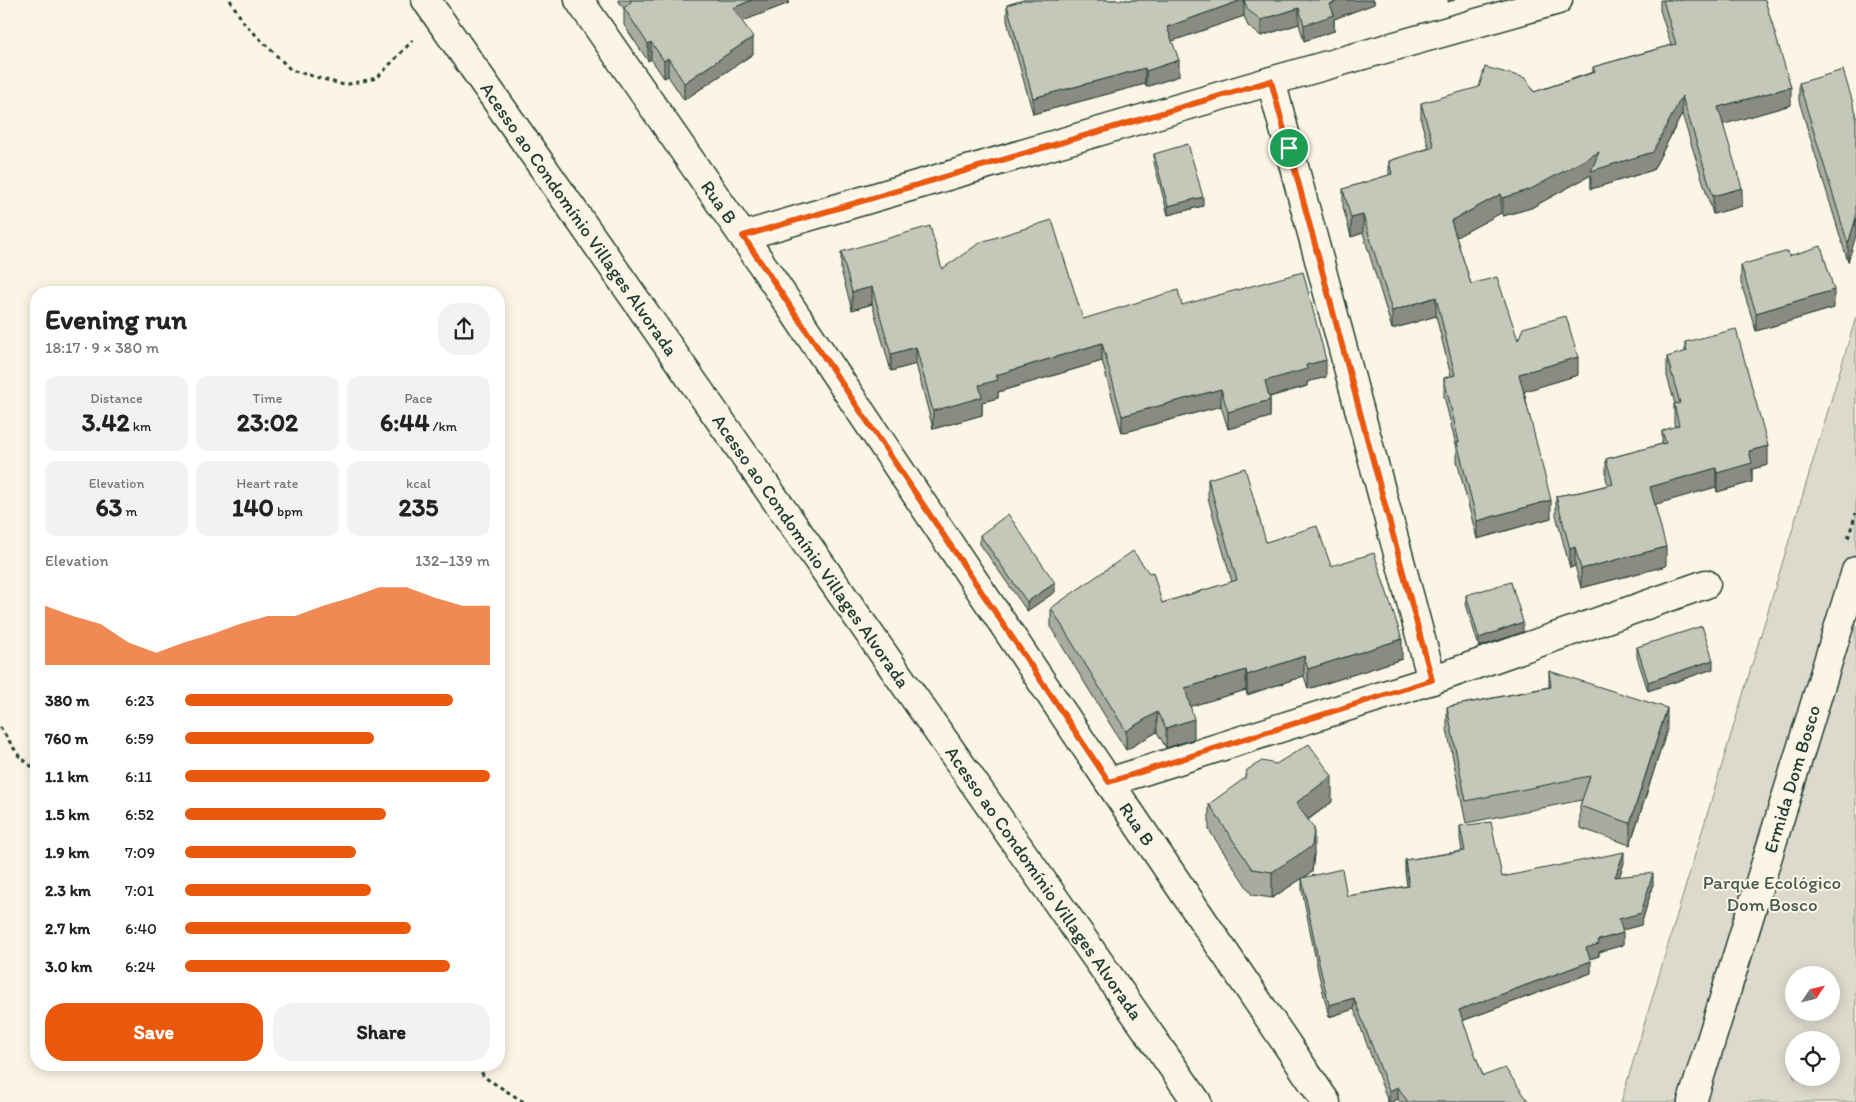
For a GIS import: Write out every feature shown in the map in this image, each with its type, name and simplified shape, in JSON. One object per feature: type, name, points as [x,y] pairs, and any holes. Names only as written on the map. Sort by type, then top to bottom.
[{"type":"street","name":"Rua B","points":[[579,0],[743,236],[1326,1102]]},
{"type":"street","points":[[743,236],[1271,81],[1558,0]]},
{"type":"street","name":"Acesso ao Condomínio Villages Alvorada","points":[[431,8],[1197,1102]]},
{"type":"street","points":[[1271,81],[1432,680]]},
{"type":"street","name":"Ermida Dom Bosco","points":[[1692,1102],[1856,571]]},
{"type":"street","points":[[1109,782],[1432,680],[1706,584]]},
{"type":"path","points":[[230,0],[244,23],[291,70],[344,85],[377,78],[431,8]]},
{"type":"path","points":[[0,727],[19,756],[30,765]]},
{"type":"path","points":[[481,1071],[484,1077],[524,1102]]},
{"type":"green space","name":"Parque Ecológico Dom Bosco","points":[[1856,317],[1856,1102],[1621,1102]]},
{"type":"building","points":[[630,0],[752,0],[733,8],[753,37],[684,83],[668,58],[664,61],[651,42],[648,44],[624,8],[631,2]]},
{"type":"building","points":[[1024,0],[1242,0],[1167,27],[1179,60],[1146,71],[1145,68],[1033,98],[1007,5]]},
{"type":"building","points":[[1244,0],[1342,0],[1330,4],[1334,15],[1304,25],[1299,8],[1261,20],[1248,10]]},
{"type":"building","points":[[1663,0],[1765,0],[1791,87],[1718,107],[1742,188],[1713,196],[1682,96],[1653,152],[1591,171],[1599,152],[1531,189],[1503,198],[1501,194],[1451,221],[1471,284],[1497,277],[1518,340],[1523,328],[1566,316],[1578,357],[1519,374],[1551,500],[1477,521],[1457,442],[1459,442],[1444,378],[1455,375],[1436,297],[1392,311],[1363,215],[1351,218],[1343,189],[1392,174],[1389,161],[1434,147],[1421,103],[1479,87],[1485,67],[1526,78],[1534,92],[1595,72],[1593,67],[1676,44]]},
{"type":"building","points":[[1843,70],[1856,113],[1856,218],[1848,244],[1799,83]]},
{"type":"building","points":[[1188,144],[1203,197],[1168,206],[1154,154]]},
{"type":"building","points":[[1052,220],[1083,319],[1178,290],[1182,305],[1303,272],[1326,360],[1306,365],[1307,369],[1265,381],[1270,400],[1228,412],[1221,389],[1122,416],[1102,343],[996,375],[998,380],[979,385],[982,397],[933,411],[916,347],[891,354],[872,287],[852,292],[841,252],[930,226],[942,269],[981,242]]},
{"type":"building","points":[[1821,246],[1834,290],[1756,313],[1741,265],[1788,251],[1789,256]]},
{"type":"building","points":[[1736,329],[1768,446],[1749,451],[1752,463],[1717,473],[1716,468],[1650,487],[1666,547],[1581,569],[1575,547],[1570,549],[1556,496],[1613,484],[1606,459],[1666,443],[1662,431],[1679,425],[1674,404],[1680,403],[1667,357],[1687,351],[1685,342]]},
{"type":"building","points":[[1245,468],[1266,542],[1317,526],[1331,566],[1374,553],[1402,639],[1308,669],[1304,656],[1247,675],[1246,670],[1185,688],[1194,719],[1166,728],[1157,712],[1126,731],[1051,608],[1133,551],[1149,573],[1153,572],[1162,603],[1237,580],[1208,479]]},
{"type":"building","points":[[1008,514],[1055,583],[1027,602],[980,535]]},
{"type":"building","points":[[1511,582],[1523,622],[1479,638],[1466,595]]},
{"type":"building","points":[[1702,626],[1713,660],[1648,682],[1637,647]]},
{"type":"building","points":[[1549,671],[1667,708],[1630,823],[1580,806],[1590,776],[1466,801],[1447,707],[1551,687]]},
{"type":"building","points":[[1309,744],[1332,776],[1296,803],[1314,828],[1312,846],[1272,872],[1252,869],[1209,804],[1245,778],[1247,770],[1262,761],[1276,764]]},
{"type":"building","points":[[1491,822],[1502,877],[1624,852],[1615,877],[1653,873],[1641,913],[1619,919],[1623,933],[1598,940],[1599,944],[1586,948],[1591,961],[1459,1010],[1483,1076],[1505,1068],[1529,1102],[1408,1102],[1398,1087],[1389,1091],[1354,998],[1329,1005],[1302,878],[1342,869],[1347,896],[1409,886],[1405,860],[1465,851],[1460,826]]},
{"type":"route","points":[[1271,81],[1289,148],[1432,680],[1109,782],[743,236],[1271,81]]}]
